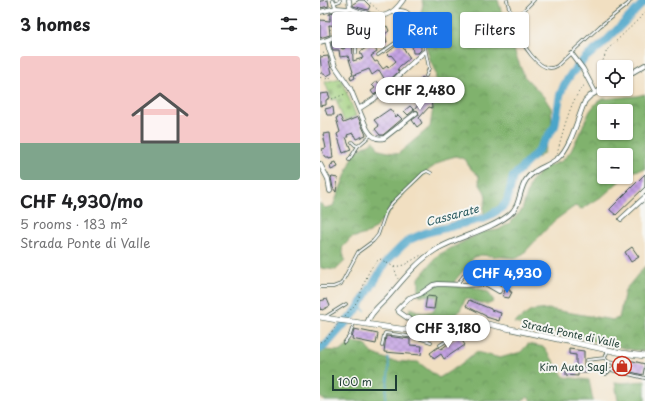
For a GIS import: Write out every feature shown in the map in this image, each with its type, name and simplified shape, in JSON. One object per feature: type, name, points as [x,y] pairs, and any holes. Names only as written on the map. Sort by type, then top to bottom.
[{"type":"street","points":[[347,12],[349,0]]},
{"type":"street","points":[[394,12],[403,0]]},
{"type":"street","points":[[333,1],[336,8]]},
{"type":"street","points":[[320,12],[336,8],[348,8],[358,12]]},
{"type":"street","points":[[396,12],[401,10],[405,12]]},
{"type":"street","points":[[387,15],[393,13]]},
{"type":"street","points":[[320,42],[330,39],[329,49],[336,68],[346,80],[352,91],[360,108],[367,130],[371,135],[379,139],[384,138],[416,113]]},
{"type":"street","points":[[360,108],[384,90],[424,52]]},
{"type":"street","points":[[367,324],[382,303],[419,263],[443,246],[497,222],[513,211],[519,201],[523,185],[529,176],[538,169],[556,160],[564,151],[585,101],[595,92],[583,69],[571,53]]},
{"type":"street","points":[[633,72],[645,65]]},
{"type":"street","points":[[320,164],[328,179],[330,191]]},
{"type":"street","points":[[621,219],[645,197]]},
{"type":"street","name":"Strada Ponte di Valle","points":[[447,327],[444,323],[430,326],[419,324],[399,312],[398,309],[409,298],[420,294],[435,284],[487,284],[500,291],[500,288],[493,284],[489,276],[506,267]]},
{"type":"street","name":"Strada Ponte di Valle","points":[[322,318],[418,330],[432,330],[470,323],[489,324],[622,353],[645,356]]},
{"type":"lane","points":[[333,1],[340,0]]},
{"type":"lane","points":[[507,0],[510,12]]},
{"type":"lane","points":[[522,12],[534,0]]},
{"type":"lane","points":[[527,48],[541,66],[546,68],[554,68],[600,26],[628,4],[630,0]]},
{"type":"lane","points":[[378,55],[393,44]]},
{"type":"lane","points":[[356,48],[356,53]]},
{"type":"lane","points":[[424,48],[428,68],[426,76]]},
{"type":"lane","points":[[349,160],[358,146],[371,135]]},
{"type":"lane","points":[[352,142],[358,146]]},
{"type":"lane","points":[[320,287],[333,287],[341,284],[358,252],[376,238],[386,212],[392,203],[423,173],[427,171],[431,173]]},
{"type":"lane","points":[[457,284],[475,261]]},
{"type":"lane","points":[[322,318],[346,304]]},
{"type":"lane","points":[[344,343],[350,335],[354,322]]},
{"type":"lane","points":[[440,345],[456,335],[468,330],[470,323]]},
{"type":"lane","points":[[417,337],[418,330]]},
{"type":"lane","points":[[382,346],[385,333],[417,337],[431,342]]},
{"type":"lane","points":[[605,358],[608,349]]},
{"type":"lane","points":[[587,360],[605,358]]},
{"type":"lane","points":[[605,358],[608,362],[614,363],[612,370],[606,374]]},
{"type":"lane","points":[[612,370],[645,378]]},
{"type":"path","points":[[367,0],[380,12],[387,15]]},
{"type":"path","points":[[328,10],[330,20]]},
{"type":"path","points":[[602,60],[607,50],[645,13]]},
{"type":"path","points":[[329,25],[330,39]]},
{"type":"path","points":[[320,56],[329,49]]},
{"type":"path","points":[[320,73],[321,80],[333,77]]},
{"type":"path","points":[[556,154],[565,123],[574,102],[582,87],[590,82]]},
{"type":"path","points":[[332,100],[352,91]]},
{"type":"path","points":[[354,306],[365,284],[369,270],[372,265],[380,259],[394,267],[404,265],[428,251]]},
{"type":"path","points":[[394,267],[398,280]]},
{"type":"green space","points":[[422,0],[498,0],[501,12],[460,12],[460,48],[513,48],[524,76],[544,97],[551,108],[552,127],[543,154],[529,163],[516,176],[507,199],[485,216],[484,209],[486,197],[479,180],[479,176],[469,167],[466,160],[456,156],[445,159],[430,169],[399,198],[385,218],[370,233],[351,238],[342,248],[345,261],[336,270],[321,268],[320,203],[325,208],[333,206],[355,152],[374,141],[379,150],[398,154],[430,127],[436,74],[427,48],[452,48],[452,12],[421,12],[423,5]]},
{"type":"green space","points":[[341,78],[356,116],[344,121],[336,99],[332,100],[325,82]]},
{"type":"green space","points":[[645,94],[645,169],[633,171],[633,148],[597,148],[597,184],[616,184],[604,195],[582,209],[575,206],[554,221],[522,255],[517,258],[481,255],[474,257],[454,282],[460,287],[471,286],[488,292],[494,301],[484,304],[466,298],[459,312],[436,324],[419,323],[409,313],[410,308],[422,313],[434,311],[438,297],[419,295],[419,278],[438,255],[482,232],[498,230],[510,223],[522,210],[531,182],[543,168],[562,161],[571,151],[590,111],[597,102],[603,99]]},
{"type":"green space","points":[[645,266],[645,351],[633,350],[514,323],[531,311],[548,309],[613,320],[619,318],[625,290]]},
{"type":"green space","points":[[352,342],[365,344],[372,353],[391,361],[418,362],[439,378],[457,367],[476,352],[500,358],[521,352],[528,344],[544,347],[564,377],[589,380],[593,401],[531,401],[528,397],[521,401],[325,401],[320,397],[320,350],[341,351]]},
{"type":"green space","points":[[645,381],[645,401],[618,401],[615,382],[622,383]]},
{"type":"building","points":[[328,0],[329,6],[320,8],[320,1]]},
{"type":"building","points":[[359,0],[364,0],[370,6],[368,10],[353,6],[353,4]]},
{"type":"building","points":[[330,13],[332,13],[332,25],[329,25],[330,35],[320,38],[320,20],[330,21]]},
{"type":"building","points":[[387,26],[389,31],[385,34],[385,27]]},
{"type":"building","points":[[332,48],[352,48],[353,61],[363,58],[360,52],[366,48],[375,48],[377,52],[371,56],[383,69],[387,66],[388,68],[396,61],[387,53],[394,48],[403,48],[410,58],[400,66],[397,70],[399,71],[374,95],[371,91],[375,88],[372,85],[377,81],[379,84],[385,80],[379,70],[372,75],[369,69],[354,75],[355,78],[351,80],[350,76],[353,75],[353,72],[348,56],[340,57],[339,50],[333,50]]},
{"type":"building","points":[[412,48],[421,48],[418,53],[413,53]]},
{"type":"building","points":[[328,56],[332,73],[327,76],[322,74],[320,57]]},
{"type":"building","points":[[422,77],[429,82],[423,90],[416,84]]},
{"type":"building","points":[[394,85],[397,88],[387,97],[384,94]]},
{"type":"building","points":[[328,93],[330,98],[326,100],[326,105],[320,106],[320,94]]},
{"type":"building","points":[[425,99],[431,100],[432,108],[429,107],[419,118],[422,123],[417,127],[412,120],[419,115],[418,111],[414,110],[421,102],[425,102]]},
{"type":"building","points":[[410,106],[414,110],[408,115],[404,111]]},
{"type":"building","points":[[333,107],[334,115],[327,115],[325,109]]},
{"type":"building","points":[[390,109],[396,117],[398,115],[402,119],[383,135],[380,135],[375,129],[379,126],[374,120]]},
{"type":"building","points":[[340,116],[343,123],[358,117],[366,135],[356,139],[353,133],[347,135],[348,137],[346,137],[351,150],[343,153],[337,134],[340,132],[336,118]]},
{"type":"building","points":[[330,133],[333,158],[329,159],[324,156],[322,149],[326,148],[323,134]]},
{"type":"building","points":[[336,162],[338,167],[331,170],[330,166],[333,165],[332,163]]},
{"type":"building","points":[[645,174],[645,187],[616,215],[610,209]]},
{"type":"building","points":[[332,177],[338,178],[336,192],[333,188]]},
{"type":"building","points":[[632,247],[639,257],[631,262],[625,252]]},
{"type":"building","points":[[484,265],[489,268],[483,281],[477,278]]},
{"type":"building","points":[[506,271],[507,277],[500,280],[498,275]]},
{"type":"building","points":[[505,289],[512,292],[509,298],[503,297]]},
{"type":"building","points":[[427,296],[436,297],[434,309],[425,308]]},
{"type":"building","points":[[327,299],[330,306],[320,310],[320,301]]},
{"type":"building","points":[[469,300],[501,313],[499,321],[486,317],[466,306]]},
{"type":"building","points":[[354,329],[378,334],[376,344],[352,339]]},
{"type":"building","points":[[386,336],[410,339],[410,345],[422,346],[421,355],[384,352]]},
{"type":"building","points":[[459,336],[465,345],[444,359],[441,354],[434,359],[430,353],[438,347],[441,349]]},
{"type":"building","points":[[569,349],[584,351],[584,367],[589,367],[589,373],[578,373],[578,376],[566,375],[566,368],[576,367],[576,355],[569,354]]},
{"type":"building","points":[[621,358],[645,364],[643,375],[619,369]]},
{"type":"waterway","name":"Cassarate","points":[[320,349],[327,344],[356,311],[387,261],[409,240],[425,233],[485,218],[502,208],[507,201],[513,177],[536,153],[555,126],[560,95],[571,74],[585,58],[603,44],[645,1]]},
{"type":"waterway","points":[[360,306],[365,311]]},
{"type":"waterway","points":[[385,401],[389,372],[388,358]]},
{"type":"place","name":"Kim Auto Sagl","points":[[622,366]]}]
